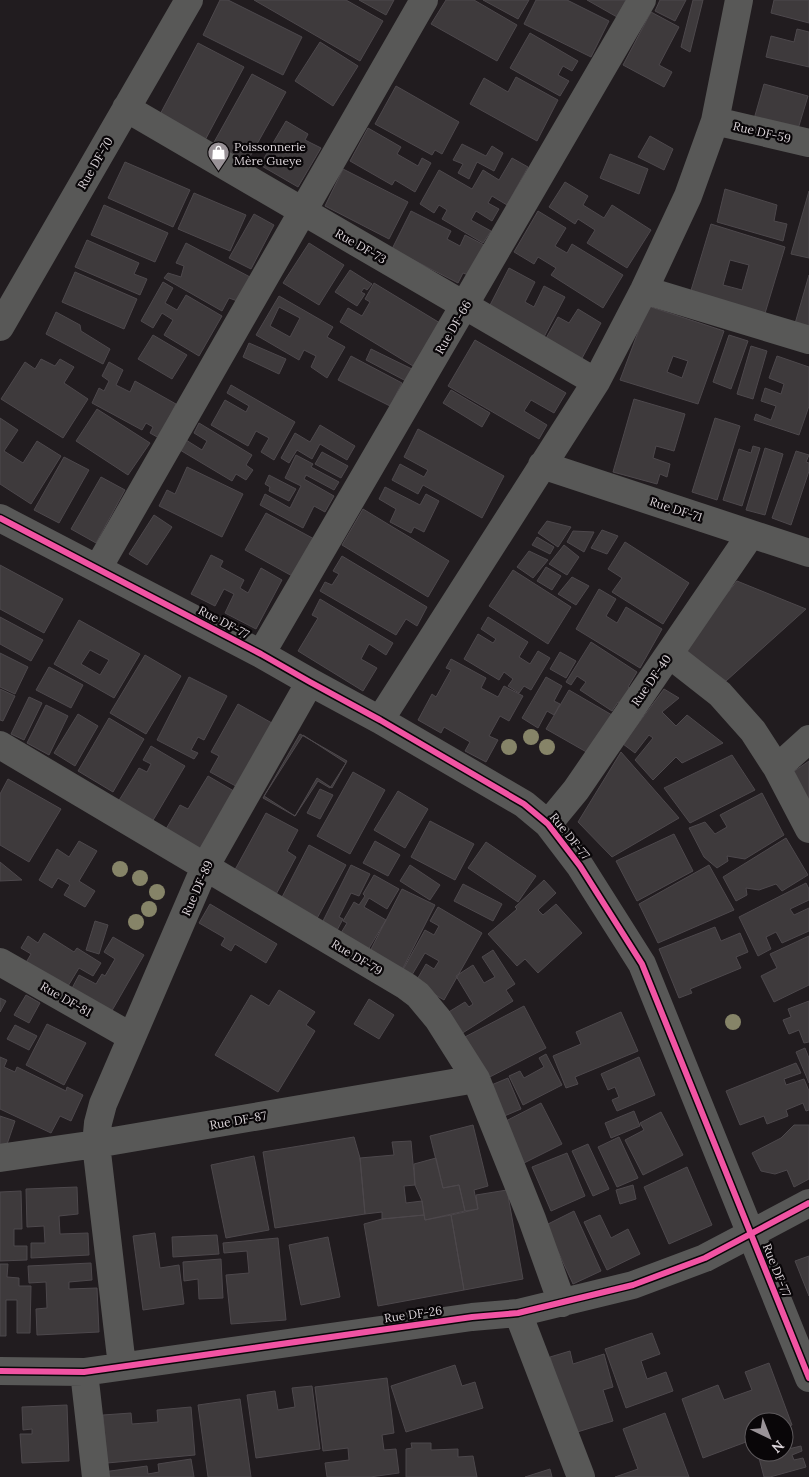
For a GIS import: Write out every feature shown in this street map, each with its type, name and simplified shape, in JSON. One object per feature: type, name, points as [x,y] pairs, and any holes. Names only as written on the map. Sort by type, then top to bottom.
[{"type":"street","name":"Rue DF-70","points":[[0,327],[189,0]]},
{"type":"street","points":[[98,568],[424,0]]},
{"type":"street","name":"Rue DF-66","points":[[261,654],[642,0]]},
{"type":"street","points":[[380,720],[596,382],[644,290],[688,196],[715,121],[739,0]]},
{"type":"street","name":"Rue DF-73","points":[[126,108],[303,213],[596,382]]},
{"type":"street","name":"Rue DF-59","points":[[715,121],[809,143]]},
{"type":"street","points":[[644,290],[809,340]]},
{"type":"street","name":"Rue DF-71","points":[[542,465],[809,553]]},
{"type":"street","name":"Rue DF-77","points":[[0,518],[261,654],[380,720],[524,804],[548,824],[606,904],[642,964],[809,1378]]},
{"type":"street","name":"Rue DF-40","points":[[548,824],[576,790],[751,534]]},
{"type":"street","points":[[669,654],[720,694],[753,731],[777,768],[809,829]]},
{"type":"street","name":"Rue DF-89","points":[[122,1366],[96,1144],[98,1123],[103,1104],[205,867],[310,682]]},
{"type":"street","points":[[777,768],[809,739]]},
{"type":"street","name":"Rue DF-79","points":[[0,745],[406,986],[418,995],[438,1019],[476,1079],[532,1219],[562,1303]]},
{"type":"street","name":"Rue DF-81","points":[[0,962],[132,1037]]},
{"type":"street","name":"Rue DF-87","points":[[0,1158],[96,1144],[476,1079]]},
{"type":"street","name":"Rue DF-26","points":[[0,1371],[84,1372],[472,1317],[518,1313],[633,1285],[705,1258],[809,1203]]},
{"type":"street","points":[[518,1313],[581,1477]]},
{"type":"street","points":[[84,1372],[96,1477]]},
{"type":"building","points":[[220,0],[228,0],[302,37],[283,75],[203,35]]},
{"type":"building","points":[[254,0],[346,0],[383,21],[360,61]]},
{"type":"building","points":[[359,0],[394,0],[386,15]]},
{"type":"building","points":[[446,0],[474,0],[517,25],[497,61],[431,24]]},
{"type":"building","points":[[483,0],[529,0],[518,19]]},
{"type":"building","points":[[536,0],[567,0],[609,21],[591,57],[524,24]]},
{"type":"building","points":[[587,0],[626,0],[617,17]]},
{"type":"building","points":[[660,0],[686,0],[675,21],[655,11]]},
{"type":"building","points":[[693,0],[703,0],[690,52],[681,47]]},
{"type":"building","points":[[774,0],[809,0],[809,23],[771,13]]},
{"type":"building","points":[[651,12],[679,27],[659,65],[672,72],[664,87],[623,65]]},
{"type":"building","points":[[797,29],[809,32],[809,67],[766,57],[771,36],[794,42]]},
{"type":"building","points":[[530,33],[578,61],[572,71],[563,66],[558,75],[569,81],[560,96],[510,68]]},
{"type":"building","points":[[320,42],[358,66],[333,106],[295,81]]},
{"type":"building","points":[[198,43],[244,67],[203,144],[157,120]]},
{"type":"building","points":[[252,74],[286,92],[247,162],[213,144]]},
{"type":"building","points":[[516,77],[558,100],[537,141],[470,104],[484,78],[508,92]]},
{"type":"building","points":[[764,84],[808,96],[795,139],[752,126]]},
{"type":"building","points":[[396,86],[459,122],[442,154],[435,150],[432,155],[375,124]]},
{"type":"building","points":[[286,121],[308,134],[305,140],[321,148],[298,187],[260,165]]},
{"type":"building","points":[[368,128],[401,147],[397,154],[418,166],[422,158],[431,163],[415,192],[395,180],[392,185],[350,161]]},
{"type":"building","points":[[650,136],[673,149],[664,170],[638,157]]},
{"type":"building","points":[[462,144],[486,156],[492,146],[503,153],[494,171],[477,162],[469,179],[458,173],[463,164],[453,160]]},
{"type":"building","points":[[610,154],[648,169],[639,194],[600,178]]},
{"type":"building","points":[[512,158],[528,167],[507,205],[492,196],[488,203],[499,209],[492,221],[476,211],[471,220],[491,231],[483,243],[442,219],[447,210],[439,205],[434,213],[420,204],[439,170],[472,189],[483,170],[499,180]]},
{"type":"building","points":[[125,162],[190,190],[173,227],[108,198]]},
{"type":"building","points":[[343,169],[408,202],[389,239],[325,206]]},
{"type":"building","points":[[565,182],[588,196],[583,205],[604,218],[612,205],[651,230],[627,268],[587,243],[595,230],[578,219],[575,224],[549,207]]},
{"type":"building","points":[[725,189],[777,205],[774,221],[787,224],[783,241],[717,222]]},
{"type":"building","points":[[809,191],[809,258],[791,254]]},
{"type":"building","points":[[194,193],[246,215],[230,251],[178,229]]},
{"type":"building","points":[[104,205],[168,233],[155,262],[91,235]]},
{"type":"building","points":[[411,211],[451,231],[447,239],[460,246],[465,235],[486,246],[471,276],[463,273],[458,283],[392,249]]},
{"type":"building","points":[[538,211],[566,228],[555,246],[567,253],[572,244],[623,275],[603,308],[551,275],[556,268],[538,257],[534,264],[514,252]]},
{"type":"building","points":[[254,214],[274,225],[251,269],[229,258]]},
{"type":"building","points":[[711,224],[785,247],[763,320],[689,297]],"holes":[[[730,260],[749,265],[742,290],[723,285]]]},
{"type":"building","points":[[87,240],[139,263],[134,274],[147,279],[140,295],[75,267]]},
{"type":"building","points":[[186,243],[250,277],[243,303],[229,298],[222,311],[164,278],[168,273],[181,277],[184,266],[176,263]]},
{"type":"building","points":[[309,243],[344,265],[319,305],[283,283]]},
{"type":"building","points":[[509,268],[535,282],[525,302],[534,307],[544,286],[565,297],[544,337],[488,309]]},
{"type":"building","points":[[350,270],[372,284],[367,290],[364,288],[361,292],[365,294],[357,306],[335,292]]},
{"type":"building","points":[[75,272],[137,299],[124,329],[62,302]]},
{"type":"building","points":[[809,275],[809,331],[794,327]]},
{"type":"building","points":[[163,282],[173,288],[165,303],[177,310],[186,295],[222,316],[199,356],[164,335],[173,320],[162,313],[153,328],[141,321]]},
{"type":"building","points":[[374,283],[440,323],[413,366],[340,322],[348,308],[362,316],[370,302],[365,299]]},
{"type":"building","points":[[279,296],[333,327],[327,337],[345,347],[327,378],[311,367],[316,356],[304,350],[299,360],[256,335]],"holes":[[[279,307],[300,318],[290,337],[270,326]]]},
{"type":"building","points":[[648,306],[724,331],[698,404],[620,380]],"holes":[[[673,356],[688,361],[682,378],[667,372]]]},
{"type":"building","points":[[578,309],[601,323],[580,362],[545,340],[558,317],[569,323]]},
{"type":"building","points":[[56,312],[80,325],[81,331],[110,349],[103,364],[46,334]]},
{"type":"building","points":[[153,335],[187,355],[172,379],[138,359]]},
{"type":"building","points":[[729,335],[748,341],[731,389],[713,382]]},
{"type":"building","points":[[475,340],[566,393],[554,413],[531,400],[524,411],[547,425],[539,439],[448,386]]},
{"type":"building","points":[[249,343],[286,359],[279,374],[243,357]]},
{"type":"building","points":[[751,346],[767,351],[753,399],[737,394]]},
{"type":"building","points":[[371,349],[412,369],[406,381],[366,360]]},
{"type":"building","points":[[351,356],[402,383],[390,406],[338,380]]},
{"type":"building","points":[[777,356],[809,367],[809,406],[799,435],[754,420],[756,414],[771,420],[776,406],[761,401],[765,388],[781,394],[784,384],[769,378]]},
{"type":"building","points":[[41,359],[55,366],[60,359],[74,367],[64,383],[88,399],[63,438],[1,399],[25,362],[35,369]]},
{"type":"building","points":[[109,362],[123,370],[116,385],[130,392],[135,381],[176,404],[159,438],[150,433],[153,427],[146,423],[142,430],[92,403],[99,388],[104,391],[109,381],[102,376]]},
{"type":"building","points":[[231,385],[295,422],[274,460],[261,452],[269,438],[256,431],[248,446],[211,425],[225,400],[246,412],[249,406],[227,393]]},
{"type":"building","points":[[451,390],[490,413],[482,427],[443,403]]},
{"type":"building","points":[[634,399],[685,414],[674,451],[656,446],[653,458],[670,464],[667,477],[660,474],[657,484],[613,472]]},
{"type":"building","points":[[97,409],[150,443],[128,475],[76,441]]},
{"type":"building","points":[[0,418],[18,430],[4,451],[23,463],[37,441],[61,456],[31,504],[0,484]]},
{"type":"building","points":[[715,418],[740,426],[717,500],[692,492]]},
{"type":"building","points":[[199,423],[252,455],[246,465],[253,470],[246,480],[236,474],[232,481],[180,450],[186,440],[202,450],[207,441],[194,433]]},
{"type":"building","points":[[320,425],[355,446],[347,460],[320,444],[312,459],[297,450],[289,463],[281,458],[295,433],[310,442]]},
{"type":"building","points":[[418,429],[504,476],[482,518],[423,485],[418,494],[392,480],[400,464],[424,477],[428,470],[404,457]]},
{"type":"building","points":[[753,446],[760,448],[742,506],[723,500],[739,449],[751,453]]},
{"type":"building","points":[[765,448],[783,454],[765,515],[746,510]]},
{"type":"building","points":[[796,451],[809,455],[806,462],[809,463],[809,471],[791,525],[772,518]]},
{"type":"building","points":[[322,452],[348,466],[341,478],[315,464]]},
{"type":"building","points":[[296,455],[313,464],[311,467],[339,482],[334,490],[306,475],[304,479],[334,496],[325,512],[314,506],[303,528],[260,505],[265,494],[290,508],[301,486],[285,478]]},
{"type":"building","points":[[64,457],[89,470],[59,523],[34,510]]},
{"type":"building","points":[[187,467],[243,494],[222,537],[159,506],[167,490],[175,494]]},
{"type":"building","points":[[269,475],[296,489],[289,501],[269,491],[270,487],[265,484]]},
{"type":"building","points":[[101,477],[125,490],[96,543],[71,529]]},
{"type":"building","points":[[385,487],[420,505],[426,494],[439,501],[424,532],[414,527],[411,533],[390,522],[396,509],[379,499]]},
{"type":"building","points":[[363,509],[449,561],[428,597],[342,545]]},
{"type":"building","points":[[266,513],[316,540],[294,577],[245,550]]},
{"type":"building","points":[[154,515],[172,527],[147,565],[129,554]]},
{"type":"building","points":[[547,521],[571,527],[558,547],[538,533]]},
{"type":"building","points":[[602,530],[618,536],[607,554],[591,548]]},
{"type":"building","points":[[573,531],[594,532],[584,552],[567,542]]},
{"type":"building","points":[[537,537],[554,547],[550,554],[532,545]]},
{"type":"building","points":[[625,542],[689,583],[663,624],[612,592],[622,578],[608,569]]},
{"type":"building","points":[[564,545],[579,557],[567,575],[549,564]]},
{"type":"building","points":[[529,551],[548,560],[533,578],[517,567]]},
{"type":"building","points":[[211,555],[223,561],[220,567],[244,580],[240,588],[248,593],[261,568],[282,580],[256,629],[225,613],[234,594],[224,589],[215,606],[191,594]]},
{"type":"building","points":[[342,556],[427,607],[417,626],[406,619],[396,635],[320,591],[325,582],[332,585],[339,574],[333,571]]},
{"type":"building","points":[[0,565],[63,599],[44,633],[0,609]]},
{"type":"building","points":[[546,567],[561,576],[552,590],[537,581]]},
{"type":"building","points":[[513,570],[571,607],[548,644],[489,606]]},
{"type":"building","points":[[572,577],[589,586],[576,605],[558,594]]},
{"type":"building","points":[[737,581],[806,609],[726,681],[683,649]]},
{"type":"building","points":[[599,589],[616,599],[606,616],[617,623],[626,607],[662,629],[640,668],[576,629]]},
{"type":"building","points":[[320,599],[393,643],[386,655],[369,644],[361,659],[377,668],[363,691],[298,651],[318,618],[312,615]]},
{"type":"building","points":[[0,617],[43,640],[31,661],[0,644]]},
{"type":"building","points":[[488,617],[528,642],[519,657],[530,664],[538,651],[550,658],[531,690],[524,686],[519,693],[508,686],[513,679],[504,672],[499,680],[464,659],[478,634],[493,643],[496,639],[481,629]]},
{"type":"building","points":[[79,620],[140,654],[114,698],[54,664]],"holes":[[[90,650],[109,660],[100,675],[81,664]]]},
{"type":"building","points":[[591,642],[637,672],[628,687],[633,691],[624,705],[618,702],[612,711],[580,690],[586,682],[577,676],[571,685],[566,682]]},
{"type":"building","points":[[560,652],[576,661],[566,678],[550,669]]},
{"type":"building","points":[[0,653],[28,667],[15,694],[0,687]]},
{"type":"building","points":[[145,655],[181,676],[146,734],[110,713]]},
{"type":"building","points":[[451,659],[486,678],[481,688],[498,697],[504,686],[523,696],[509,721],[500,716],[489,736],[498,740],[486,762],[465,751],[470,742],[444,727],[441,733],[418,720],[432,694],[436,697],[451,670],[446,668]]},
{"type":"building","points":[[49,667],[83,685],[71,708],[36,690]]},
{"type":"building","points":[[189,677],[227,696],[204,740],[198,737],[191,750],[198,753],[194,759],[157,740]]},
{"type":"building","points":[[546,677],[562,686],[554,701],[560,704],[554,715],[547,711],[538,728],[522,718]]},
{"type":"building","points":[[0,689],[15,696],[3,721],[0,720]]},
{"type":"building","points":[[664,689],[679,698],[662,712],[676,726],[687,715],[723,743],[682,763],[676,757],[653,780],[635,760],[653,738],[649,735],[635,753],[623,744]]},
{"type":"building","points":[[569,690],[612,715],[590,754],[546,729]]},
{"type":"building","points":[[29,697],[42,703],[24,740],[11,734]]},
{"type":"building","points":[[238,704],[279,727],[243,790],[210,772],[219,756],[211,752]]},
{"type":"building","points":[[46,705],[68,716],[49,755],[27,743]]},
{"type":"building","points":[[78,714],[98,726],[75,766],[54,753]]},
{"type":"building","points":[[109,718],[144,739],[113,792],[78,771]]},
{"type":"building","points":[[300,734],[347,761],[332,788],[317,778],[295,816],[263,798]]},
{"type":"building","points":[[303,735],[346,763],[330,788],[318,781],[295,816],[264,796]]},
{"type":"building","points":[[151,746],[185,766],[152,822],[118,802],[139,768],[147,772],[151,764],[143,760]]},
{"type":"building","points":[[621,752],[679,818],[612,857],[578,822]]},
{"type":"building","points":[[732,755],[755,790],[690,823],[664,788]]},
{"type":"building","points":[[809,761],[809,802],[790,774]]},
{"type":"building","points":[[353,772],[385,790],[350,854],[317,836]]},
{"type":"building","points":[[208,776],[239,794],[201,859],[162,836],[180,805],[188,809]]},
{"type":"building","points":[[8,779],[61,809],[29,862],[0,845],[0,794]]},
{"type":"building","points":[[320,789],[333,795],[320,819],[307,813]]},
{"type":"building","points":[[398,791],[428,809],[405,848],[374,830]]},
{"type":"building","points":[[762,793],[784,835],[745,859],[727,856],[728,861],[717,868],[704,857],[689,828],[705,822],[715,834],[727,827],[720,815]]},
{"type":"building","points":[[266,813],[298,830],[287,851],[296,857],[273,900],[231,877]]},
{"type":"building","points":[[430,821],[474,844],[455,880],[411,857]]},
{"type":"building","points":[[674,834],[693,871],[637,901],[616,861]]},
{"type":"building","points":[[786,838],[808,875],[782,891],[776,884],[759,890],[746,888],[747,895],[736,901],[723,877]]},
{"type":"building","points":[[79,841],[97,851],[79,881],[95,891],[85,907],[64,895],[70,885],[58,878],[52,888],[39,880],[57,849],[69,857]]},
{"type":"building","points":[[375,841],[400,855],[388,876],[363,863]]},
{"type":"building","points":[[486,842],[536,876],[518,902],[468,868]]},
{"type":"building","points":[[309,845],[346,865],[315,922],[279,903]]},
{"type":"building","points":[[0,862],[22,880],[0,881]]},
{"type":"building","points":[[351,865],[370,874],[359,896],[351,893],[339,917],[343,919],[334,936],[319,929]]},
{"type":"building","points":[[410,865],[440,885],[430,900],[400,881]]},
{"type":"building","points":[[709,865],[734,910],[658,943],[639,904]]},
{"type":"building","points":[[374,875],[399,889],[387,909],[369,898],[364,907],[386,920],[365,955],[338,938],[347,923],[343,921],[354,902],[359,905]]},
{"type":"building","points":[[544,880],[556,893],[538,910],[543,915],[556,904],[582,933],[538,973],[525,959],[517,966],[488,934],[517,909],[515,907]]},
{"type":"building","points":[[806,883],[809,889],[809,900],[790,909],[794,915],[809,908],[809,931],[782,943],[776,932],[766,937],[771,949],[758,956],[739,917]]},
{"type":"building","points":[[463,884],[502,904],[493,921],[454,901]]},
{"type":"building","points":[[402,889],[435,905],[401,972],[368,955]]},
{"type":"building","points":[[210,904],[277,944],[266,963],[235,944],[231,951],[221,945],[225,938],[199,923]]},
{"type":"building","points":[[438,907],[482,933],[444,1000],[415,983],[426,964],[434,969],[439,961],[425,953],[409,980],[400,975],[425,930],[434,935],[439,926],[430,921]]},
{"type":"building","points":[[95,921],[108,925],[99,954],[86,950]]},
{"type":"building","points":[[715,927],[721,941],[740,933],[748,952],[736,957],[741,968],[690,989],[692,993],[679,998],[659,949]]},
{"type":"building","points":[[44,933],[74,952],[77,948],[101,963],[93,976],[79,968],[65,991],[24,966],[31,954],[21,948],[28,936],[38,943]]},
{"type":"building","points":[[809,936],[809,985],[774,1002],[761,976],[777,968],[770,954]]},
{"type":"building","points":[[113,937],[144,955],[110,1014],[70,992],[79,975],[96,984],[102,974],[105,976],[115,959],[104,952]]},
{"type":"building","points":[[493,950],[515,984],[506,990],[513,1001],[461,1034],[447,1013],[465,1002],[469,1007],[473,1004],[456,976],[473,965],[484,983],[495,977],[482,957]]},
{"type":"building","points":[[279,990],[315,1012],[306,1025],[315,1031],[278,1092],[215,1055],[251,995],[269,1006]]},
{"type":"building","points":[[26,995],[40,1003],[29,1023],[14,1015]]},
{"type":"building","points":[[0,998],[6,1001],[0,1012]]},
{"type":"building","points":[[369,999],[394,1015],[379,1039],[354,1024]]},
{"type":"building","points":[[809,1001],[809,1042],[804,1043],[799,1030],[789,1034],[783,1020],[791,1017],[788,1009]]},
{"type":"building","points":[[524,1006],[546,1048],[482,1081],[461,1039]]},
{"type":"building","points":[[621,1012],[638,1051],[575,1077],[578,1084],[566,1088],[553,1056],[581,1044],[576,1032]]},
{"type":"building","points":[[47,1024],[86,1043],[64,1085],[26,1065]]},
{"type":"building","points":[[15,1025],[37,1036],[29,1050],[7,1039]]},
{"type":"building","points":[[805,1048],[809,1058],[809,1083],[796,1052]]},
{"type":"building","points":[[546,1054],[562,1085],[523,1105],[509,1076],[520,1071],[524,1078],[544,1067],[539,1058]]},
{"type":"building","points":[[0,1057],[7,1060],[4,1067],[15,1072],[17,1067],[66,1091],[67,1087],[83,1095],[71,1121],[60,1116],[51,1133],[0,1109]]},
{"type":"building","points":[[639,1057],[655,1095],[617,1111],[612,1100],[619,1097],[615,1087],[608,1090],[601,1074]]},
{"type":"building","points":[[796,1063],[801,1073],[784,1079],[786,1085],[804,1079],[809,1091],[809,1110],[806,1111],[803,1103],[786,1110],[788,1116],[767,1124],[764,1116],[740,1125],[726,1091]]},
{"type":"building","points":[[508,1078],[521,1109],[502,1117],[489,1086]]},
{"type":"building","points":[[541,1103],[562,1144],[522,1164],[502,1123]]},
{"type":"building","points":[[634,1111],[640,1126],[611,1138],[605,1123]]},
{"type":"building","points":[[661,1112],[683,1155],[643,1175],[625,1140],[644,1130],[640,1123]]},
{"type":"building","points":[[0,1116],[15,1121],[3,1156],[0,1155]]},
{"type":"building","points":[[473,1125],[488,1186],[474,1190],[478,1209],[465,1211],[459,1185],[443,1188],[430,1136]]},
{"type":"building","points":[[794,1125],[809,1125],[809,1179],[794,1187],[787,1170],[775,1174],[761,1171],[752,1153],[781,1138]]},
{"type":"building","points":[[354,1137],[360,1158],[365,1214],[275,1228],[263,1152]]},
{"type":"building","points":[[619,1137],[638,1178],[617,1187],[598,1147]]},
{"type":"building","points":[[411,1141],[415,1185],[404,1186],[406,1203],[422,1201],[424,1215],[382,1219],[382,1212],[365,1214],[360,1158],[394,1155],[392,1142]]},
{"type":"building","points":[[588,1144],[609,1189],[593,1196],[572,1151]]},
{"type":"building","points":[[567,1153],[585,1196],[551,1211],[532,1167]]},
{"type":"building","points":[[254,1156],[269,1230],[226,1238],[211,1165]]},
{"type":"building","points":[[436,1158],[443,1188],[459,1185],[465,1211],[425,1220],[422,1201],[415,1185],[414,1164]]},
{"type":"building","points":[[687,1167],[712,1225],[669,1244],[644,1187]]},
{"type":"building","points":[[633,1185],[636,1199],[620,1204],[616,1190]]},
{"type":"building","points":[[77,1187],[78,1214],[59,1216],[60,1234],[88,1233],[89,1255],[31,1258],[31,1243],[45,1243],[44,1226],[27,1227],[26,1189]]},
{"type":"building","points":[[507,1190],[523,1279],[464,1290],[451,1215],[478,1209],[476,1195]]},
{"type":"building","points":[[21,1191],[22,1229],[14,1229],[14,1246],[27,1246],[27,1260],[0,1261],[0,1192]]},
{"type":"building","points":[[574,1211],[601,1271],[573,1284],[546,1225]]},
{"type":"building","points":[[424,1215],[425,1220],[451,1215],[464,1290],[378,1306],[364,1224],[382,1219]]},
{"type":"building","points":[[600,1215],[611,1238],[628,1229],[640,1254],[607,1270],[584,1222]]},
{"type":"building","points":[[155,1233],[160,1268],[179,1265],[184,1304],[143,1310],[133,1236]]},
{"type":"building","points":[[217,1235],[219,1254],[173,1257],[172,1237]]},
{"type":"building","points":[[328,1237],[340,1297],[301,1305],[289,1245]]},
{"type":"building","points":[[278,1238],[286,1320],[231,1324],[226,1275],[249,1273],[247,1251],[224,1253],[223,1243]]},
{"type":"building","points":[[809,1256],[809,1296],[795,1261]]},
{"type":"building","points":[[221,1259],[223,1298],[199,1299],[198,1279],[184,1281],[183,1262]]},
{"type":"building","points":[[91,1263],[92,1280],[69,1282],[69,1289],[97,1288],[99,1332],[37,1335],[36,1309],[47,1308],[46,1282],[29,1283],[28,1266]]},
{"type":"building","points":[[0,1264],[8,1264],[7,1277],[19,1278],[19,1286],[31,1286],[30,1333],[17,1333],[17,1300],[6,1300],[6,1336],[0,1336]]},
{"type":"building","points":[[652,1333],[660,1354],[641,1361],[647,1379],[666,1372],[673,1391],[626,1408],[605,1349]]},
{"type":"building","points":[[570,1351],[573,1364],[604,1354],[613,1387],[603,1390],[613,1421],[574,1433],[550,1357]]},
{"type":"building","points":[[769,1363],[787,1412],[744,1412],[744,1443],[703,1458],[682,1399],[718,1385],[724,1400],[752,1390],[745,1372]]},
{"type":"building","points":[[455,1365],[462,1386],[475,1382],[483,1408],[406,1432],[391,1386]]},
{"type":"building","points":[[387,1378],[394,1433],[382,1435],[384,1450],[396,1449],[399,1473],[370,1477],[327,1477],[325,1463],[349,1460],[348,1448],[323,1451],[315,1387]]},
{"type":"building","points":[[312,1386],[320,1449],[256,1458],[247,1395],[275,1391],[278,1410],[295,1407],[292,1388]]},
{"type":"building","points":[[240,1399],[251,1477],[208,1477],[198,1405]]},
{"type":"building","points":[[67,1405],[69,1461],[22,1463],[20,1434],[32,1434],[32,1429],[23,1430],[22,1407]]},
{"type":"building","points":[[191,1407],[195,1455],[107,1463],[103,1415],[131,1413],[132,1424],[158,1422],[157,1410]]},
{"type":"building","points":[[665,1413],[689,1477],[615,1477],[638,1469],[623,1429]]},
{"type":"building","points":[[411,1443],[431,1443],[431,1450],[458,1449],[458,1457],[473,1456],[477,1477],[406,1477],[406,1449],[412,1448]]},
{"type":"building","points":[[801,1446],[802,1451],[794,1454],[794,1448]]},
{"type":"building","points":[[803,1458],[806,1467],[764,1477],[760,1462],[794,1462],[794,1460]]},
{"type":"building","points":[[191,1459],[194,1477],[103,1477],[103,1472],[147,1466],[148,1474],[159,1472],[158,1464]]},
{"type":"building","points":[[550,1469],[552,1477],[525,1477]]},
{"type":"cycle path","points":[[0,518],[261,654],[380,720],[524,804],[548,824],[580,866],[642,964],[809,1378]]},
{"type":"cycle path","points":[[0,1371],[84,1372],[472,1317],[518,1313],[633,1285],[705,1258],[809,1203]]},
{"type":"place","name":"Poissonnerie Mère Gueye","points":[[218,172]]}]
